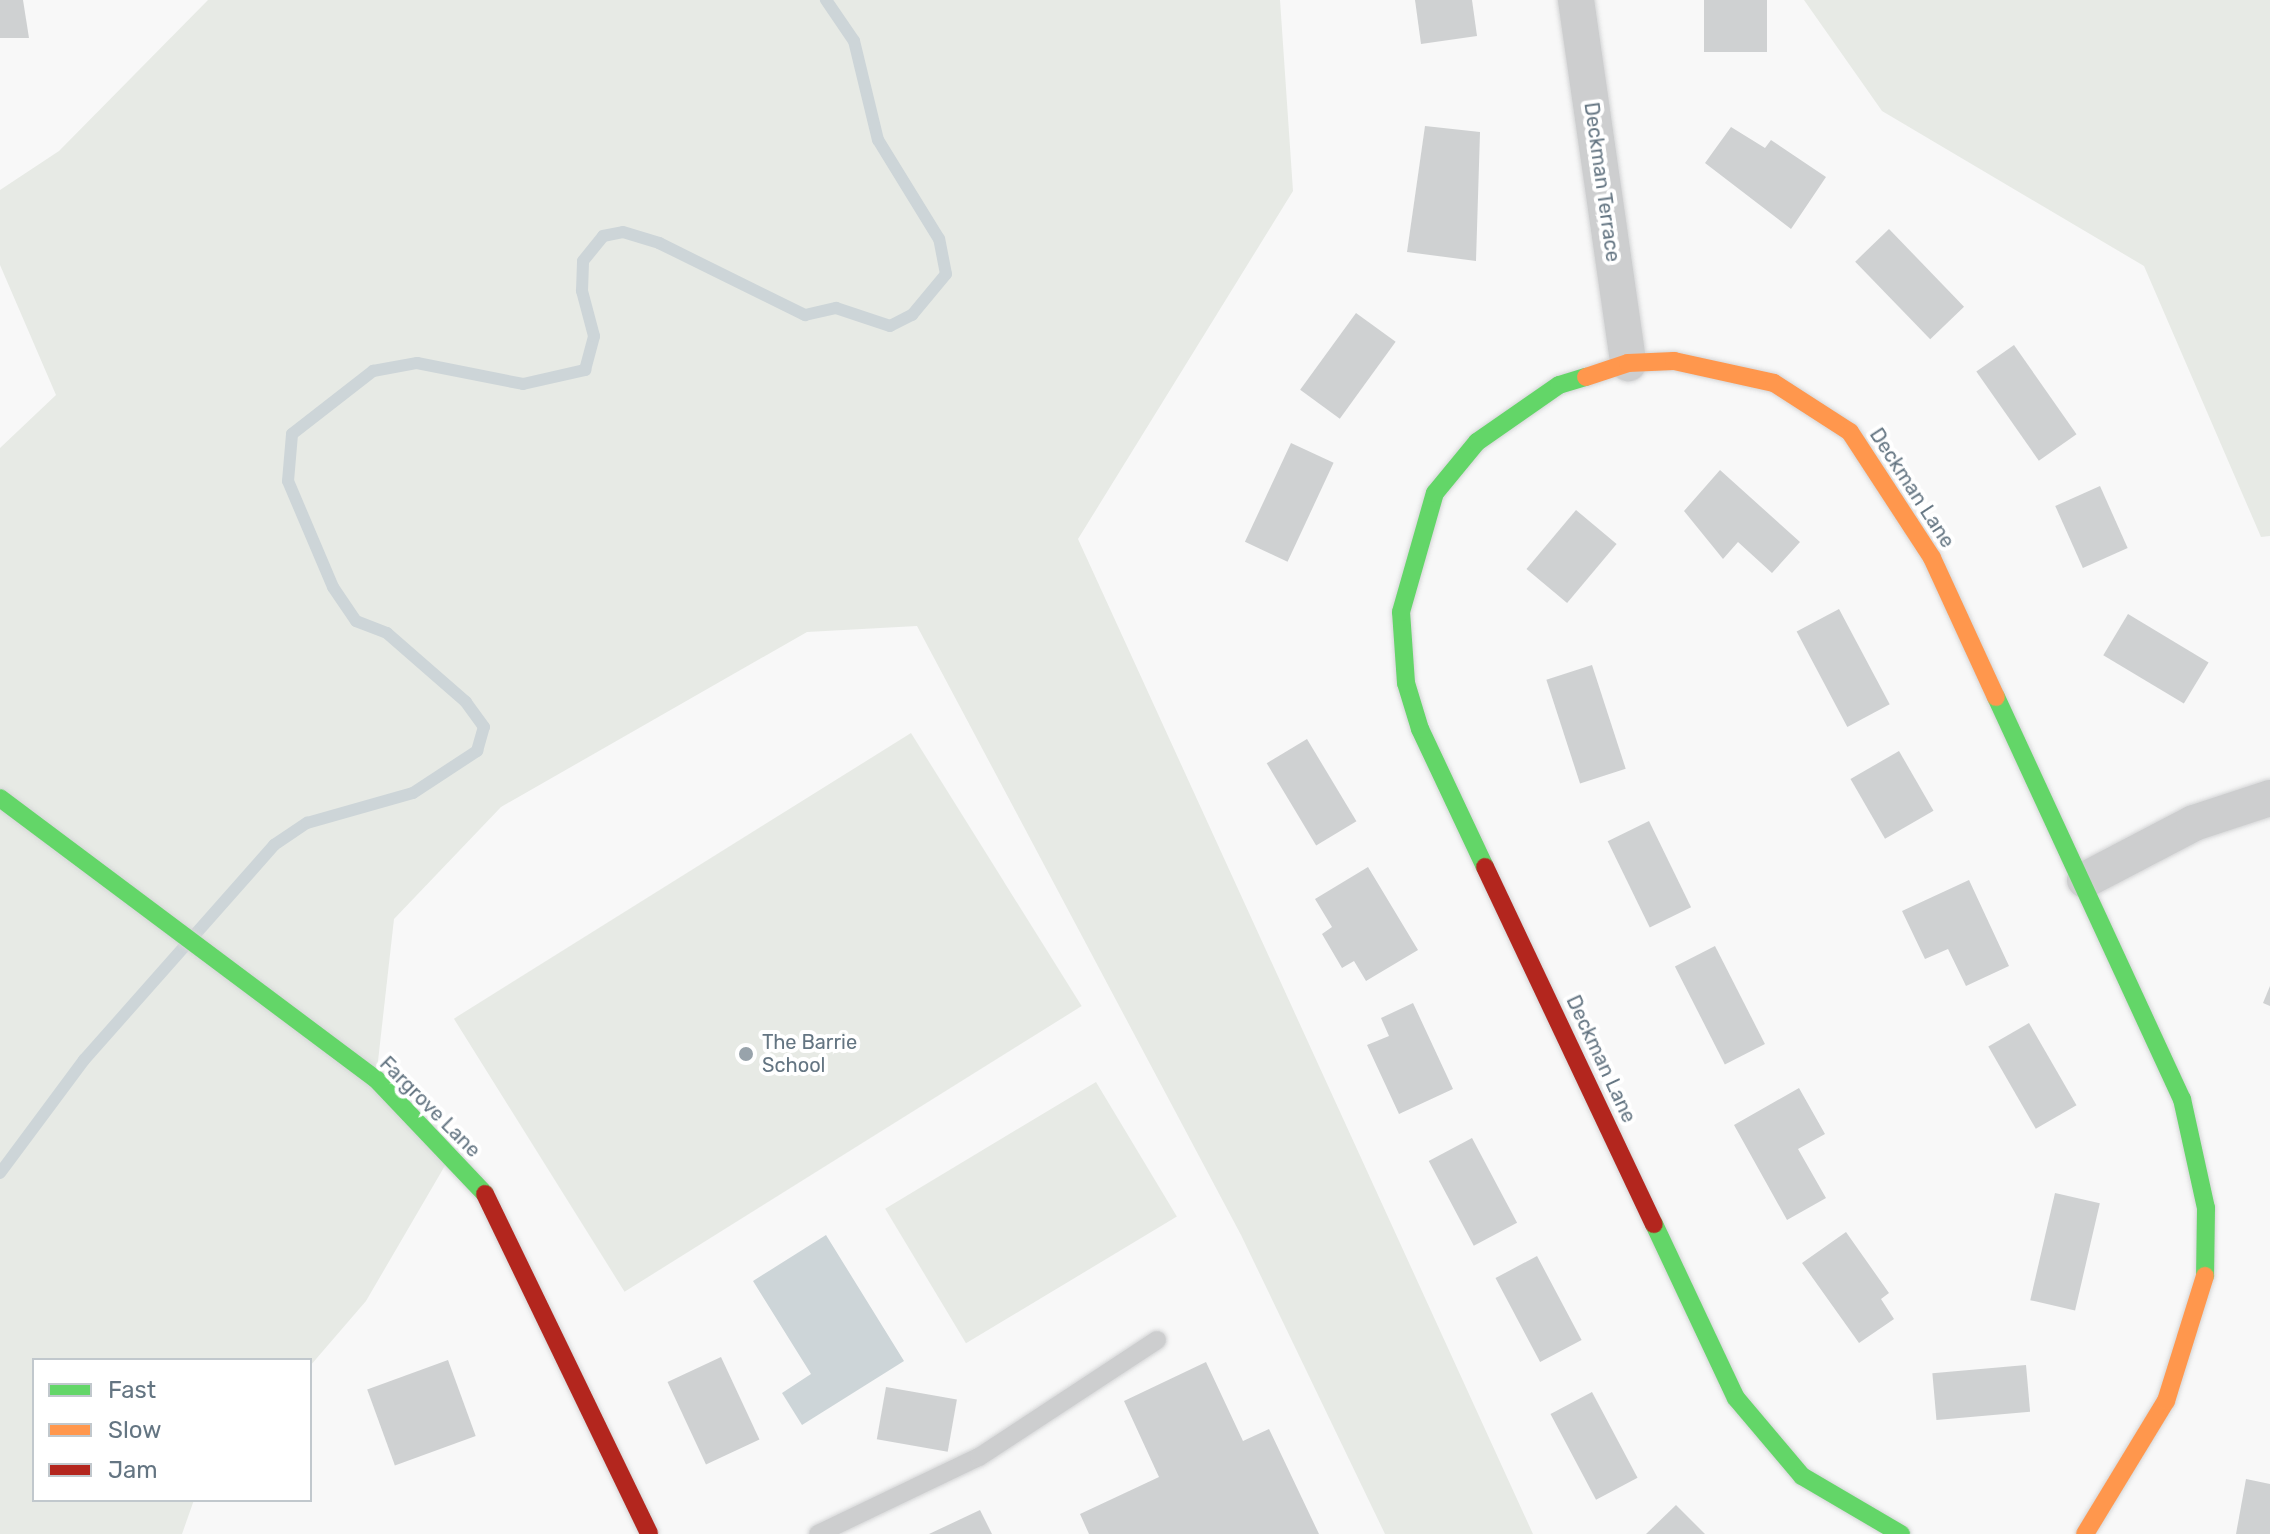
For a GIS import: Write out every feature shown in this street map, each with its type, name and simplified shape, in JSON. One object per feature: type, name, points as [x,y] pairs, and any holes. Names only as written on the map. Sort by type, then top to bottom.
[{"type":"street","name":"Deckman Terrace","points":[[1576,0],[1628,363]]},
{"type":"street","name":"Deckman Lane","points":[[1901,1534],[1802,1476],[1736,1398],[1420,729],[1406,683],[1401,612],[1435,493],[1477,442],[1559,385],[1628,363],[1674,361],[1774,383],[1850,432],[1932,558],[2085,880],[2182,1099],[2206,1208],[2205,1283],[2166,1401],[2085,1534]]},
{"type":"street","name":"Fargrove Lane","points":[[0,798],[173,929],[212,953],[376,1079],[487,1196],[649,1534]]},
{"type":"street","points":[[2085,880],[2194,823],[2270,798]]},
{"type":"lane","points":[[818,1534],[979,1457],[1157,1340]]},
{"type":"shaded area","points":[[208,0],[1280,0],[1293,191],[1078,539],[1533,1534],[1385,1534],[1241,1235],[917,626],[807,632],[501,807],[394,919],[376,1079],[450,1157],[366,1301],[312,1364],[312,1358],[32,1358],[32,1502],[193,1502],[182,1534],[0,1534],[0,448],[56,395],[0,265],[0,190],[59,151]]},
{"type":"shaded area","points":[[1804,0],[2270,0],[2270,536],[2261,537],[2144,266],[1882,111]]},
{"type":"shaded area","points":[[911,733],[1082,1006],[625,1292],[454,1019]]},
{"type":"shaded area","points":[[1096,1082],[1177,1217],[966,1343],[885,1209]]},
{"type":"shaded area","points":[[826,1235],[904,1361],[802,1425],[782,1393],[811,1374],[753,1281]]},
{"type":"building","points":[[0,0],[23,0],[29,38],[0,38]]},
{"type":"building","points":[[1415,0],[1472,0],[1477,36],[1421,44]]},
{"type":"building","points":[[1704,0],[1767,0],[1767,52],[1704,52]]},
{"type":"building","points":[[1425,126],[1480,132],[1476,261],[1407,252]]},
{"type":"building","points":[[1731,127],[1765,148],[1771,140],[1826,177],[1791,229],[1705,163]]},
{"type":"building","points":[[1889,229],[1964,307],[1930,339],[1855,262]]},
{"type":"building","points":[[1356,313],[1396,342],[1340,419],[1300,390]]},
{"type":"building","points":[[2014,345],[2077,434],[2039,461],[1976,371]]},
{"type":"building","points":[[1291,443],[1334,463],[1288,562],[1245,542]]},
{"type":"building","points":[[1720,470],[1800,542],[1772,573],[1738,542],[1723,559],[1684,511]]},
{"type":"building","points":[[2100,486],[2128,548],[2083,568],[2055,506]]},
{"type":"building","points":[[1576,510],[1617,544],[1567,603],[1527,569]]},
{"type":"building","points":[[1839,609],[1890,704],[1847,727],[1797,632]]},
{"type":"building","points":[[2128,614],[2209,662],[2184,704],[2103,655]]},
{"type":"building","points":[[1592,665],[1626,769],[1580,783],[1546,680]]},
{"type":"building","points":[[1307,739],[1356,821],[1316,845],[1267,763]]},
{"type":"building","points":[[1899,751],[1934,811],[1885,839],[1851,779]]},
{"type":"building","points":[[1649,821],[1691,907],[1650,927],[1608,841]]},
{"type":"building","points":[[1368,867],[1418,950],[1366,981],[1354,961],[1342,968],[1322,934],[1332,927],[1315,899]]},
{"type":"building","points":[[1969,880],[2009,966],[1966,986],[1948,949],[1925,959],[1902,911]]},
{"type":"building","points":[[1715,946],[1765,1044],[1725,1064],[1675,966]]},
{"type":"building","points":[[2270,986],[2270,1006],[2263,1003]]},
{"type":"building","points":[[1413,1003],[1453,1089],[1399,1114],[1367,1045],[1389,1036],[1381,1018]]},
{"type":"building","points":[[2029,1023],[2076,1105],[2036,1129],[1988,1046]]},
{"type":"building","points":[[1799,1088],[1825,1134],[1798,1149],[1826,1198],[1787,1220],[1734,1125]]},
{"type":"building","points":[[1472,1138],[1517,1223],[1474,1246],[1429,1161]]},
{"type":"building","points":[[2055,1193],[2100,1203],[2075,1311],[2030,1300]]},
{"type":"building","points":[[1846,1232],[1889,1293],[1881,1299],[1894,1319],[1859,1343],[1802,1263]]},
{"type":"building","points":[[1537,1256],[1582,1340],[1540,1362],[1496,1278]]},
{"type":"building","points":[[721,1357],[759,1439],[706,1464],[668,1382]]},
{"type":"building","points":[[448,1360],[476,1436],[395,1466],[367,1389]]},
{"type":"building","points":[[1206,1362],[1243,1441],[1269,1429],[1319,1534],[1089,1534],[1080,1514],[1159,1477],[1124,1401]]},
{"type":"building","points":[[2026,1365],[2030,1412],[1936,1420],[1932,1373]]},
{"type":"building","points":[[886,1387],[957,1400],[948,1452],[877,1439]]},
{"type":"building","points":[[1592,1392],[1638,1478],[1596,1500],[1551,1414]]},
{"type":"building","points":[[2246,1479],[2270,1484],[2270,1534],[2236,1534]]},
{"type":"building","points":[[1676,1505],[1705,1534],[1646,1534]]},
{"type":"building","points":[[980,1510],[992,1534],[929,1534]]},
{"type":"waterway","points":[[0,1173],[84,1060],[274,845],[307,823],[413,793],[477,751],[484,727],[466,702],[387,633],[356,621],[333,587],[288,481],[292,434],[373,371],[417,363],[523,384],[585,370],[594,336],[582,291],[583,261],[603,236],[623,232],[659,243],[805,315],[836,308],[890,326],[912,315],[946,274],[939,239],[878,140],[854,41],[826,0]]},
{"type":"traffic: fast","points":[[1485,867],[1420,729],[1406,683],[1401,612],[1435,493],[1477,442],[1559,385],[1586,377]]},
{"type":"traffic: fast","points":[[1996,697],[2182,1099],[2206,1208],[2205,1276]]},
{"type":"traffic: fast","points":[[0,798],[376,1079],[485,1194]]},
{"type":"traffic: fast","points":[[1654,1224],[1736,1398],[1802,1476],[1901,1534]]},
{"type":"traffic: slow","points":[[1586,377],[1628,363],[1674,361],[1774,383],[1850,432],[1932,558],[1996,697]]},
{"type":"traffic: slow","points":[[2085,1534],[2166,1401],[2205,1276]]},
{"type":"traffic: jam","points":[[1485,867],[1654,1224]]},
{"type":"traffic: jam","points":[[485,1194],[649,1534]]},
{"type":"place","name":"The Barrie School","points":[[746,1054]]}]
